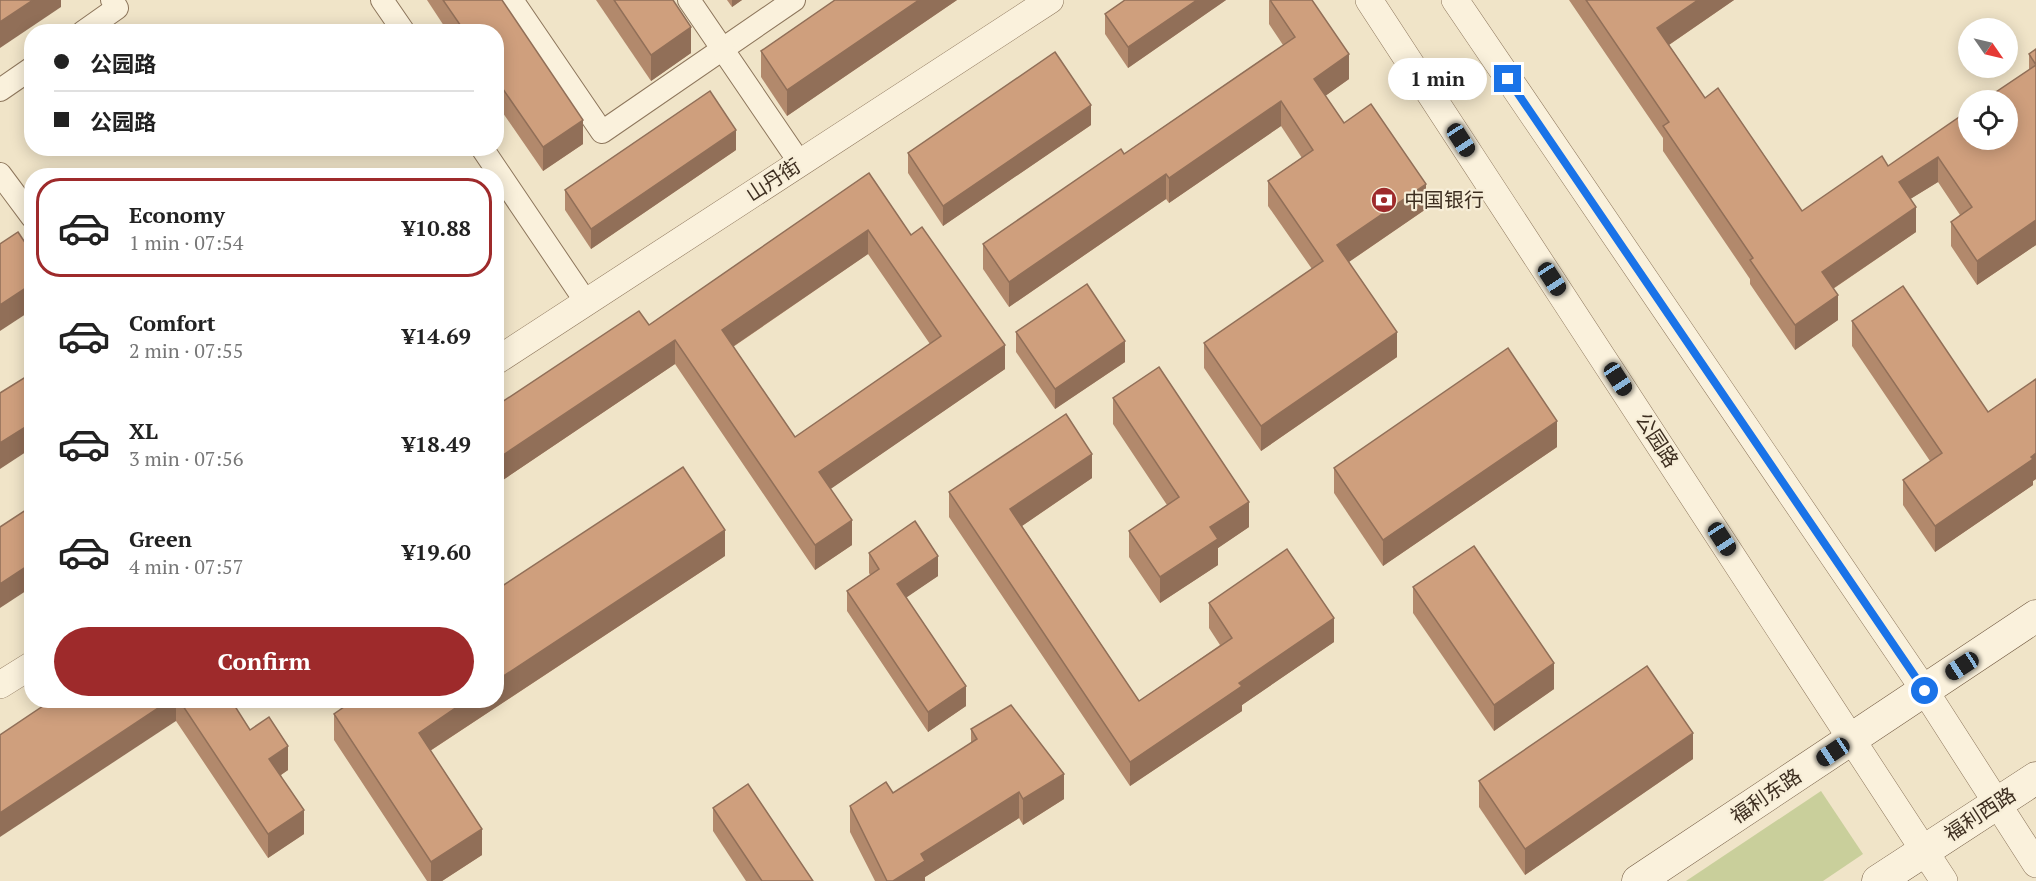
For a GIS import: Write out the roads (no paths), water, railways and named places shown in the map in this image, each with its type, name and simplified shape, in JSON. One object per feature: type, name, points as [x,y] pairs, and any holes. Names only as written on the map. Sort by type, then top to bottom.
[{"type":"main road","points":[[1925,691],[2036,616]]},
{"type":"main road","name":"福利东路","points":[[1638,881],[1925,691]]},
{"type":"main road","name":"福利西路","points":[[1924,851],[2036,778]]},
{"type":"main road","points":[[1878,881],[1924,851]]},
{"type":"street","points":[[94,24],[117,8],[112,0]]},
{"type":"street","points":[[382,0],[398,24]]},
{"type":"street","points":[[512,0],[602,132],[794,0]]},
{"type":"street","points":[[689,0],[800,163]]},
{"type":"street","name":"山丹街","points":[[504,356],[1050,0]]},
{"type":"street","name":"公园路","points":[[1369,0],[1944,881]]},
{"type":"street","points":[[1455,0],[1925,691],[2036,864]]},
{"type":"street","points":[[0,90],[24,74]]},
{"type":"street","points":[[0,174],[24,207]]},
{"type":"street","points":[[504,181],[586,302]]},
{"type":"street","points":[[0,686],[24,670]]},
{"type":"place","name":"中国银行","points":[[1384,200]]}]
